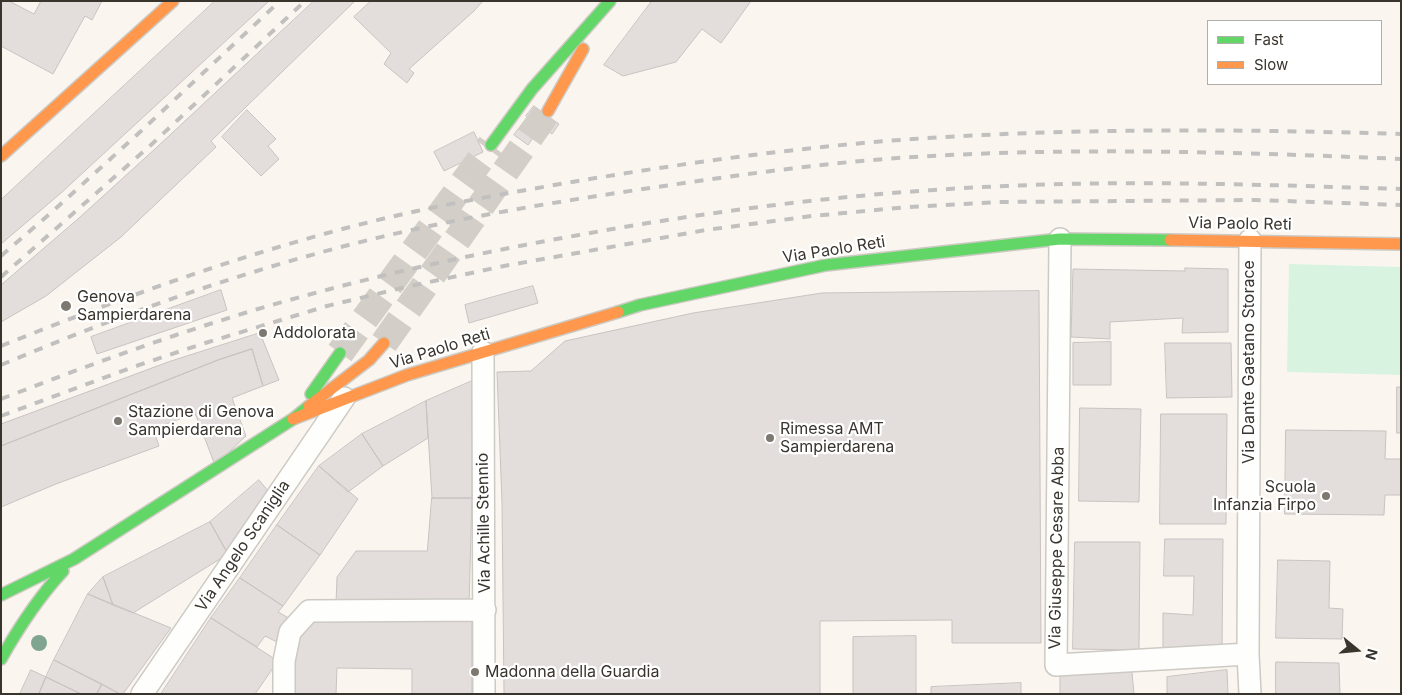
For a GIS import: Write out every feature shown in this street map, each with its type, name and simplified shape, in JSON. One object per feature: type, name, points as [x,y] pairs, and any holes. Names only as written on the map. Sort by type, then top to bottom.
[{"type":"main road","points":[[1,156],[173,1]]},
{"type":"main road","points":[[548,110],[610,1]]},
{"type":"main road","points":[[491,145],[532,89],[610,1]]},
{"type":"main road","name":"Via Paolo Reti","points":[[294,420],[344,398],[407,375],[640,305],[826,265],[1060,239],[1250,240],[1401,244]]},
{"type":"main road","name":"Via Paolo Reti","points":[[74,559],[294,420],[368,360],[384,343]]},
{"type":"main road","points":[[294,420],[340,353]]},
{"type":"main road","points":[[1,595],[74,559]]},
{"type":"main road","points":[[1,659],[19,626],[45,588],[74,559]]},
{"type":"street","name":"Via Giuseppe Cesare Abba","points":[[1060,239],[1056,665],[1248,654]]},
{"type":"street","name":"Via Dante Gaetano Storace","points":[[1250,240],[1248,654],[1250,694]]},
{"type":"street","name":"Via Achille Stennio","points":[[483,352],[484,694]]},
{"type":"street","name":"Via Angelo Scaniglia","points":[[142,694],[344,398]]},
{"type":"street","points":[[284,694],[284,661],[290,632],[309,611],[485,610]]},
{"type":"green space","points":[[1289,264],[1401,267],[1401,375],[1287,372]]},
{"type":"building","points":[[1,1],[9,1],[34,14],[41,1],[102,1],[92,20],[85,16],[53,74],[1,46]]},
{"type":"building","points":[[215,1],[269,1],[61,193],[1,244],[1,200]]},
{"type":"building","points":[[314,1],[355,1],[211,141],[216,147],[121,237],[46,296],[1,322],[1,285],[79,218]]},
{"type":"building","points":[[371,1],[483,1],[409,69],[414,73],[407,83],[384,64],[391,53],[354,17]]},
{"type":"building","points":[[652,1],[751,1],[721,43],[702,29],[676,62],[623,76],[604,65]]},
{"type":"building","points":[[534,106],[559,124],[552,134],[526,116]]},
{"type":"building","points":[[247,110],[276,139],[268,146],[279,159],[261,176],[222,137]]},
{"type":"building","points":[[527,118],[541,127],[528,145],[514,135]]},
{"type":"building","points":[[474,132],[483,152],[444,171],[434,152]]},
{"type":"building","points":[[1185,268],[1228,269],[1228,332],[1182,333],[1183,318],[1110,322],[1110,339],[1071,337],[1073,269],[1185,271]]},
{"type":"building","points":[[533,286],[538,303],[469,323],[465,305]]},
{"type":"building","points":[[221,290],[227,310],[97,354],[91,337]]},
{"type":"building","name":"Rimessa AMT Sampierdarena","points":[[1039,291],[1041,643],[952,643],[952,620],[820,621],[820,694],[504,694],[502,503],[497,372],[531,371],[565,341],[693,313],[822,293]]},
{"type":"building","points":[[260,333],[279,380],[263,386],[252,349],[218,360],[1,446],[1,424],[168,362]]},
{"type":"building","points":[[1111,342],[1111,385],[1073,385],[1073,343]]},
{"type":"building","points":[[1165,343],[1231,343],[1232,397],[1167,398]]},
{"type":"building","name":"Stazione di Genova Sampierdarena","points":[[252,349],[263,386],[232,398],[246,436],[215,465],[195,413],[153,429],[159,446],[56,484],[1,507],[1,446],[218,360]]},
{"type":"building","points":[[472,381],[472,498],[432,498],[426,401]]},
{"type":"building","points":[[1397,387],[1401,387],[1401,433],[1397,433]]},
{"type":"building","points":[[426,401],[428,438],[383,466],[362,434]]},
{"type":"building","points":[[1080,408],[1141,409],[1139,502],[1079,501]]},
{"type":"building","points":[[1161,414],[1227,414],[1226,524],[1160,524]]},
{"type":"building","points":[[1286,430],[1386,431],[1385,459],[1401,459],[1401,495],[1385,495],[1384,515],[1285,514]]},
{"type":"building","points":[[362,434],[383,466],[348,492],[319,466]]},
{"type":"building","points":[[319,466],[358,499],[320,555],[277,525]]},
{"type":"building","points":[[259,480],[269,492],[228,554],[210,522]]},
{"type":"building","points":[[432,498],[472,498],[469,605],[336,603],[337,577],[356,551],[427,551]]},
{"type":"building","points":[[210,522],[228,554],[133,613],[113,605],[103,577]]},
{"type":"building","points":[[277,525],[320,555],[283,606],[240,578]]},
{"type":"building","points":[[1165,539],[1223,539],[1222,651],[1163,650],[1163,613],[1193,615],[1194,576],[1164,576]]},
{"type":"building","points":[[1075,542],[1140,542],[1139,650],[1073,649]]},
{"type":"building","points":[[1278,560],[1330,561],[1329,608],[1343,609],[1342,639],[1276,638]]},
{"type":"building","points":[[103,577],[113,605],[88,594]]},
{"type":"building","points":[[240,578],[283,606],[278,612],[294,621],[277,642],[265,636],[257,647],[211,618]]},
{"type":"building","points":[[88,594],[171,628],[123,694],[54,660]]},
{"type":"building","points":[[308,617],[472,617],[472,694],[412,694],[412,669],[337,668],[336,694],[293,694],[293,633]]},
{"type":"building","points":[[211,618],[278,661],[255,694],[161,694]]},
{"type":"building","points":[[916,636],[916,694],[853,694],[853,637]]},
{"type":"building","points":[[54,660],[102,684],[97,694],[81,694],[46,677]]},
{"type":"building","points":[[1276,662],[1339,663],[1340,694],[1276,694]]},
{"type":"building","points":[[31,670],[46,677],[39,694],[20,694]]},
{"type":"building","points":[[1227,670],[1228,694],[1167,694],[1167,677]]},
{"type":"building","points":[[1132,672],[1134,694],[1060,694],[1060,675]]},
{"type":"building","points":[[46,677],[81,694],[39,694]]},
{"type":"building","points":[[1021,683],[1021,694],[931,694],[931,687]]},
{"type":"building","points":[[102,684],[120,694],[97,694]]},
{"type":"tunnel","points":[[384,343],[548,111]]},
{"type":"tunnel","points":[[340,353],[491,145]]},
{"type":"railway","points":[[1,256],[140,132],[280,1]]},
{"type":"railway","points":[[1,277],[152,144],[305,1]]},
{"type":"railway","points":[[1,346],[103,306],[206,270],[364,223],[455,203],[657,168],[828,146],[974,135],[1157,130],[1401,134]]},
{"type":"railway","points":[[1,365],[154,305],[310,255],[447,222],[633,191],[819,165],[882,159],[974,154],[1096,151],[1279,154],[1401,159]]},
{"type":"railway","points":[[1,399],[193,329],[338,287],[498,250],[686,217],[845,197],[1055,184],[1154,183],[1401,189]]},
{"type":"railway","points":[[1,416],[133,367],[327,306],[504,266],[706,230],[812,216],[908,207],[999,202],[1256,200],[1401,205]]},
{"type":"traffic: fast","points":[[491,145],[532,89],[610,1]]},
{"type":"traffic: fast","points":[[618,312],[640,305],[826,265],[1060,239],[1170,240]]},
{"type":"traffic: fast","points":[[311,394],[340,353]]},
{"type":"traffic: fast","points":[[1,595],[74,559],[293,419],[309,406]]},
{"type":"traffic: fast","points":[[1,659],[29,613],[63,571]]},
{"type":"traffic: slow","points":[[1,156],[173,1]]},
{"type":"traffic: slow","points":[[548,111],[583,49]]},
{"type":"traffic: slow","points":[[1170,240],[1401,244]]},
{"type":"traffic: slow","points":[[293,419],[407,375],[618,312]]},
{"type":"traffic: slow","points":[[309,406],[369,360],[384,343]]},
{"type":"place","name":"Genova Sampierdarena","points":[[66,306]]},
{"type":"place","name":"Addolorata","points":[[263,333]]},
{"type":"place","name":"Stazione di Genova Sampierdarena","points":[[118,421]]},
{"type":"place","name":"Rimessa AMT Sampierdarena","points":[[770,438]]},
{"type":"place","name":"Scuola Infanzia Firpo","points":[[1326,496]]},
{"type":"place","name":"Madonna della Guardia","points":[[475,672]]}]
